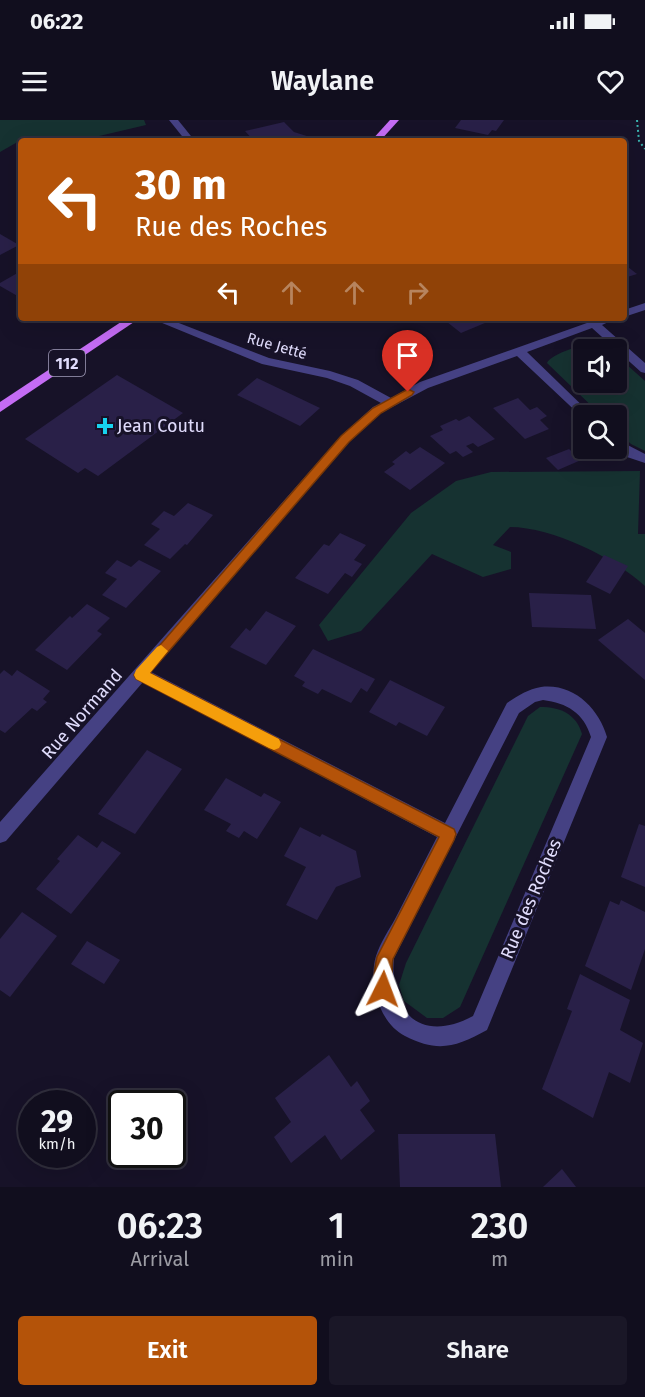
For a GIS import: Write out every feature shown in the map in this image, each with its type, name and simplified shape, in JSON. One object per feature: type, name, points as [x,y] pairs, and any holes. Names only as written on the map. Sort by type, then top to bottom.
[{"type":"main road","points":[[378,138],[395,120]]},
{"type":"main road","name":"112","points":[[0,408],[130,321]]},
{"type":"street","points":[[173,120],[188,138]]},
{"type":"street","points":[[627,313],[645,306]]},
{"type":"street","name":"Rue Jetté","points":[[164,321],[266,361],[330,375],[354,383],[390,402]]},
{"type":"street","name":"Rue Normand","points":[[0,835],[345,439],[363,422],[390,402],[424,385],[602,321]]},
{"type":"street","points":[[594,324],[645,369]]},
{"type":"street","points":[[519,351],[575,405]]},
{"type":"street","points":[[627,451],[645,459]]},
{"type":"street","points":[[141,675],[448,834]]},
{"type":"street","name":"Rue des Roches","points":[[556,694],[580,705],[590,714],[599,737],[480,1023],[465,1034],[447,1038],[429,1037],[411,1030],[398,1019],[388,1005],[383,989],[382,973],[385,957],[448,834],[513,708],[521,701],[531,696],[556,694]]},
{"type":"path","points":[[637,120],[639,141],[645,149]]},
{"type":"green space","points":[[0,120],[144,120],[146,125],[91,138],[18,138],[18,142],[0,152]]},
{"type":"green space","points":[[573,348],[573,388],[547,363],[555,356]]},
{"type":"green space","points":[[627,365],[645,381],[645,451],[627,440],[627,405],[591,405],[578,393],[627,393]]},
{"type":"green space","points":[[640,471],[638,534],[645,534],[645,586],[617,565],[582,546],[545,532],[510,527],[493,545],[511,552],[511,569],[483,577],[432,554],[361,631],[328,641],[319,625],[411,513],[456,481],[491,472]]},
{"type":"green space","points":[[540,707],[555,708],[567,713],[576,721],[582,734],[460,1007],[443,1018],[427,1018],[404,1001],[399,985],[406,963],[528,716]]},
{"type":"building","points":[[461,120],[504,120],[496,131],[492,130],[488,135],[455,128]]},
{"type":"building","points":[[284,122],[294,132],[313,138],[251,138],[245,131]]},
{"type":"building","points":[[0,234],[18,246],[0,255]]},
{"type":"building","points":[[627,266],[637,274],[627,277]]},
{"type":"building","points":[[18,273],[18,296],[0,286],[0,283]]},
{"type":"building","points":[[446,321],[490,321],[461,333]]},
{"type":"building","name":"Jean Coutu","points":[[117,375],[183,413],[98,476],[85,468],[78,473],[25,439]]},
{"type":"building","points":[[257,378],[320,408],[300,426],[237,395]]},
{"type":"building","points":[[518,398],[530,410],[537,407],[547,416],[540,420],[549,429],[525,439],[493,408]]},
{"type":"building","points":[[469,416],[495,439],[478,447],[473,443],[466,446],[473,452],[463,457],[456,451],[450,454],[430,436],[443,430],[440,426]]},
{"type":"building","points":[[420,447],[445,463],[410,490],[384,472],[395,464],[392,462],[406,451],[410,454]]},
{"type":"building","points":[[569,449],[573,453],[573,459],[581,460],[558,470],[546,458]]},
{"type":"building","points":[[188,503],[213,515],[187,545],[185,544],[170,559],[144,545],[160,529],[151,524],[164,511],[174,516]]},
{"type":"building","points":[[340,533],[366,545],[354,560],[362,564],[352,577],[345,573],[328,594],[295,578],[324,544],[329,546]]},
{"type":"building","points":[[604,555],[628,566],[610,594],[586,582]]},
{"type":"building","points":[[117,560],[131,567],[139,560],[161,571],[126,608],[102,595],[117,579],[105,573]]},
{"type":"building","points":[[529,593],[591,595],[596,629],[532,627]]},
{"type":"building","points":[[87,604],[110,618],[97,631],[102,634],[67,670],[35,650],[70,616],[72,618]]},
{"type":"building","points":[[266,611],[296,626],[266,665],[230,647],[246,628],[250,631]]},
{"type":"building","points":[[628,619],[645,633],[645,680],[598,640]]},
{"type":"building","points":[[313,649],[375,679],[367,692],[361,688],[351,703],[322,689],[318,694],[302,686],[305,682],[294,676]]},
{"type":"building","points":[[4,670],[12,676],[17,670],[50,691],[43,699],[47,702],[37,711],[32,708],[5,733],[0,730],[0,674]]},
{"type":"building","points":[[390,680],[445,707],[427,736],[399,722],[396,726],[369,712]]},
{"type":"building","points":[[147,750],[182,769],[135,834],[98,814]]},
{"type":"building","points":[[226,778],[261,797],[264,793],[281,802],[257,839],[244,831],[239,838],[226,831],[231,824],[204,810]]},
{"type":"building","points":[[639,824],[645,826],[645,887],[621,877]]},
{"type":"building","points":[[300,827],[320,837],[322,834],[356,851],[361,877],[336,887],[317,920],[286,905],[306,867],[284,856]]},
{"type":"building","points":[[78,835],[97,848],[102,841],[121,853],[71,914],[36,889],[60,861],[57,859]]},
{"type":"building","points":[[621,900],[645,912],[645,949],[631,990],[585,966],[610,901],[619,905]]},
{"type":"building","points":[[22,912],[57,936],[10,997],[0,990],[0,939]]},
{"type":"building","points":[[87,941],[120,960],[104,984],[71,964]]},
{"type":"building","points":[[580,974],[630,1000],[620,1030],[643,1043],[630,1083],[609,1072],[593,1118],[542,1089],[572,1011],[567,1009]]},
{"type":"building","points":[[329,1055],[351,1087],[357,1081],[370,1101],[360,1110],[375,1131],[341,1160],[325,1135],[291,1163],[274,1137],[291,1122],[275,1098]]},
{"type":"building","points":[[398,1134],[495,1134],[501,1187],[400,1187]]},
{"type":"building","points":[[562,1169],[576,1187],[543,1187]]},
{"type":"slow traffic","points":[[161,651],[141,675],[274,744]]},
{"type":"place","name":"Jean Coutu","points":[[105,426]]},
{"type":"route","points":[[383,989],[382,973],[385,957],[448,834],[141,675],[345,439],[377,410],[408,392]]}]
